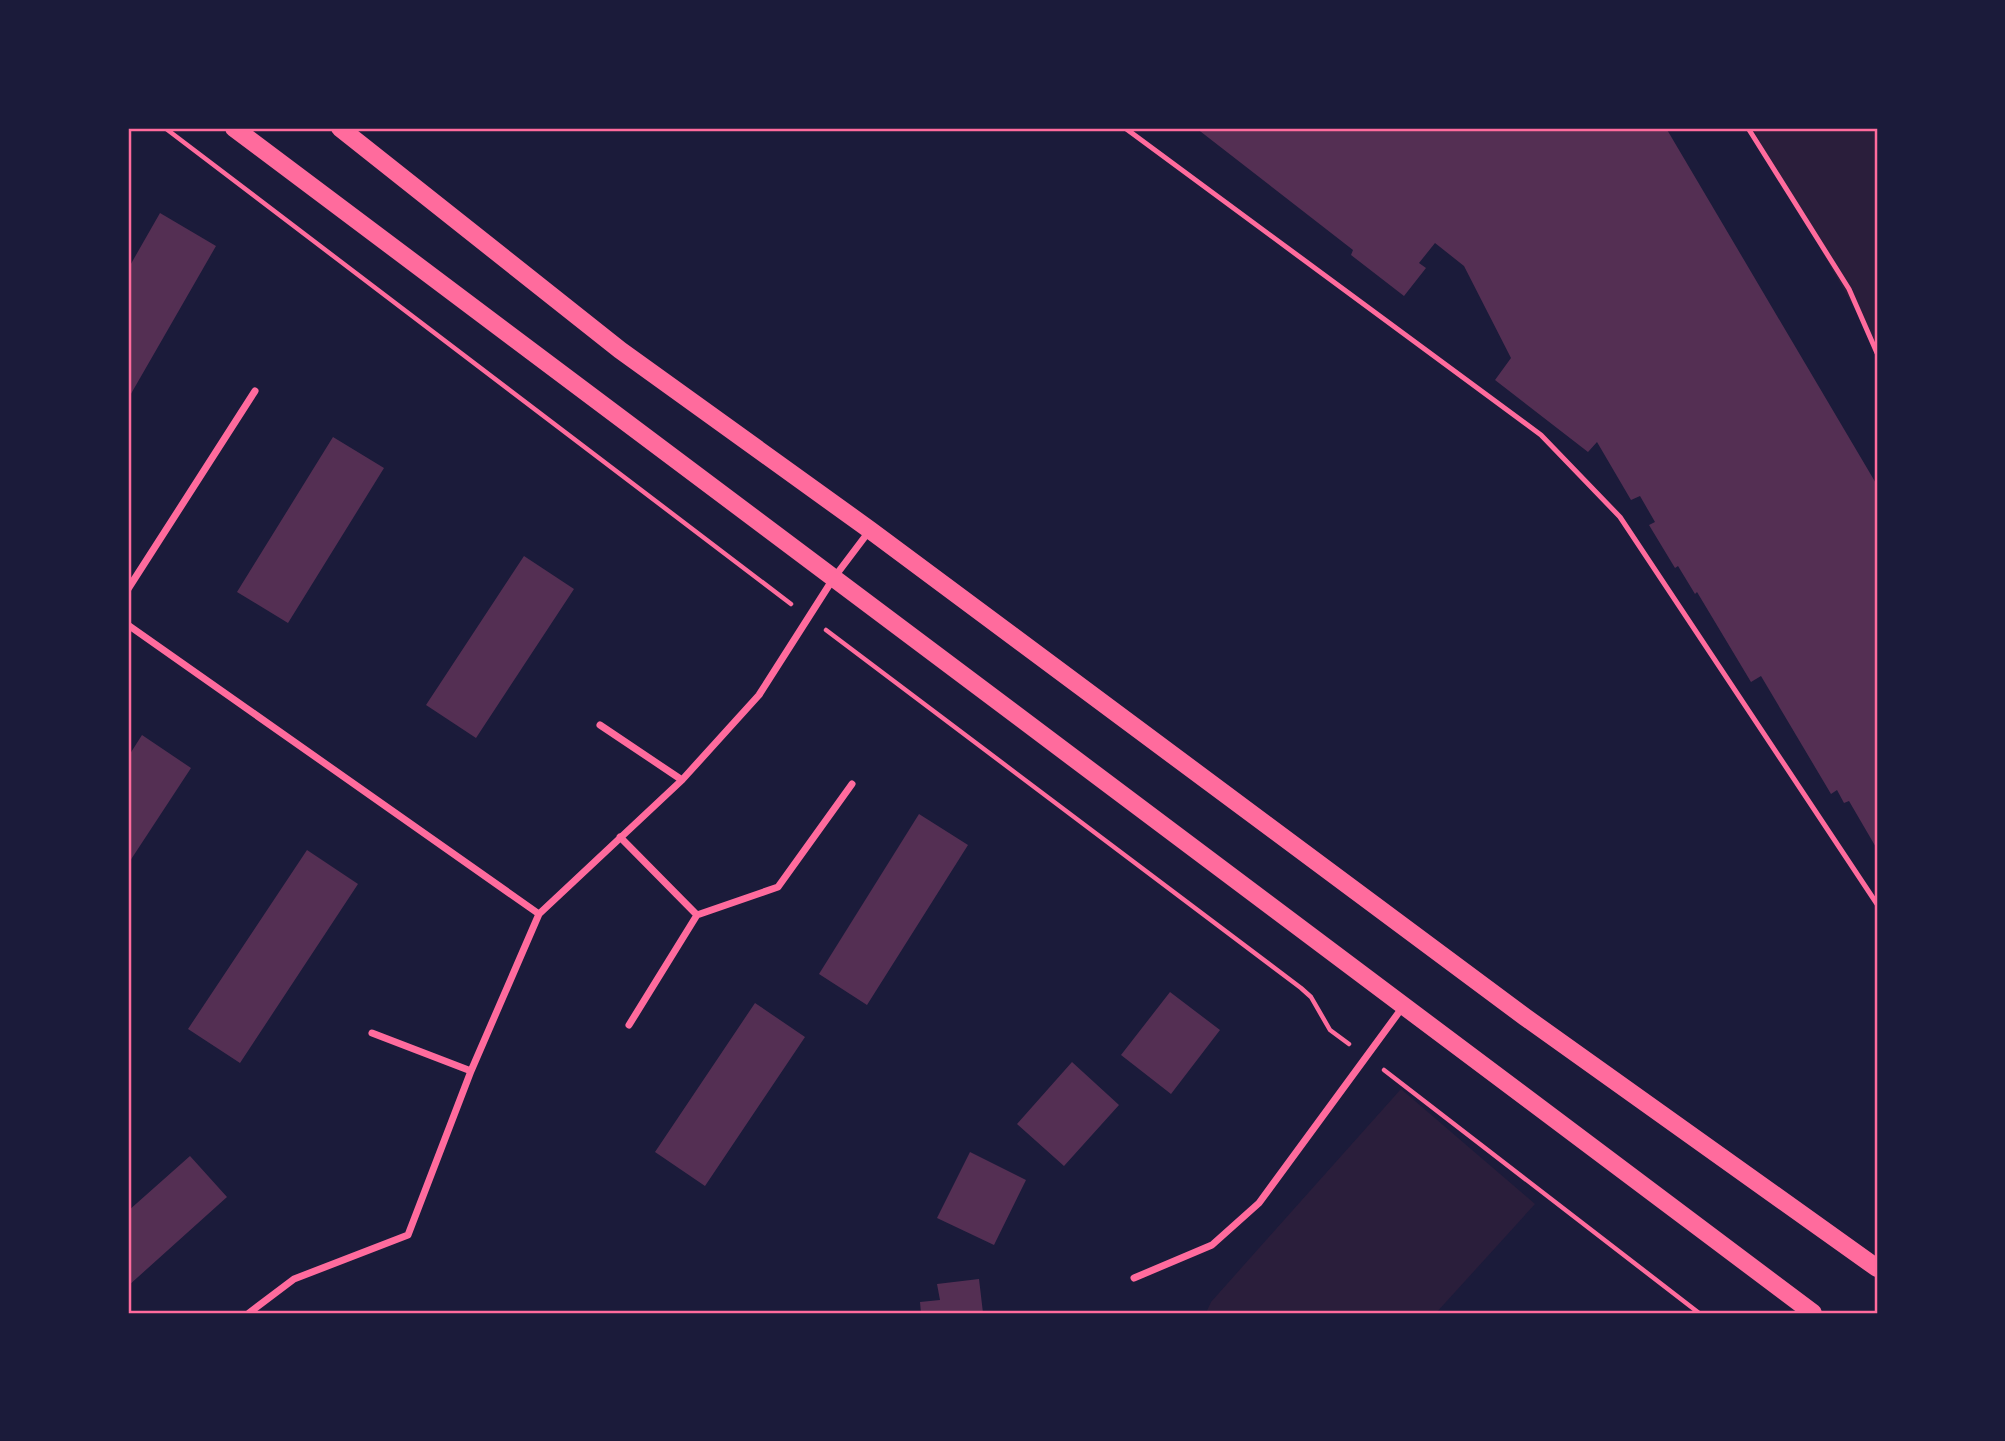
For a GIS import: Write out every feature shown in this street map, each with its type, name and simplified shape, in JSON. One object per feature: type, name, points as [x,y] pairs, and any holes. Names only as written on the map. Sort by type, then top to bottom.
[{"type":"main road","points":[[234,128],[1402,1008],[1813,1313]]},
{"type":"main road","points":[[340,128],[620,350],[870,530],[1525,1017],[1877,1268]]},
{"type":"street","points":[[128,589],[256,391]]},
{"type":"street","points":[[249,1313],[294,1279],[408,1235],[471,1071],[539,914],[682,780],[759,695],[833,579],[870,530]]},
{"type":"street","points":[[128,625],[539,914]]},
{"type":"street","points":[[600,725],[682,780]]},
{"type":"street","points":[[629,1026],[697,915],[778,887],[852,784]]},
{"type":"street","points":[[620,837],[697,915]]},
{"type":"street","points":[[1134,1278],[1212,1245],[1259,1203],[1368,1058],[1402,1008]]},
{"type":"street","points":[[372,1034],[471,1071]]},
{"type":"lane","points":[[1125,128],[1541,435],[1582,475],[1620,517],[1877,904]]},
{"type":"lane","points":[[1748,128],[1849,289],[1877,353]]},
{"type":"path","points":[[164,128],[1301,988],[1311,997],[1330,1030],[1699,1313]]},
{"type":"shaded area","points":[[1752,128],[1877,128],[1877,348]]},
{"type":"shaded area","points":[[1401,1089],[1535,1204],[1436,1313],[1206,1313],[1211,1302]]},
{"type":"building","points":[[1196,128],[1666,128],[1877,485],[1877,849],[1849,801],[1844,803],[1837,790],[1831,794],[1761,676],[1751,682],[1697,592],[1695,594],[1678,566],[1675,568],[1649,525],[1655,522],[1640,496],[1631,500],[1597,442],[1588,452],[1495,380],[1511,358],[1464,266],[1435,243],[1419,263],[1426,268],[1404,296],[1351,255],[1353,250]]},
{"type":"building","points":[[160,213],[216,246],[128,399],[128,269]]},
{"type":"building","points":[[333,437],[384,468],[288,623],[237,592]]},
{"type":"building","points":[[524,556],[574,589],[476,738],[426,705]]},
{"type":"building","points":[[142,735],[191,768],[128,864],[128,757]]},
{"type":"building","points":[[919,814],[968,845],[867,1005],[819,974]]},
{"type":"building","points":[[307,850],[358,884],[240,1063],[188,1029]]},
{"type":"building","points":[[1170,992],[1220,1030],[1171,1094],[1121,1055]]},
{"type":"building","points":[[755,1003],[805,1037],[705,1186],[655,1152]]},
{"type":"building","points":[[1072,1062],[1119,1105],[1064,1166],[1017,1124]]},
{"type":"building","points":[[970,1152],[1026,1180],[994,1245],[937,1218]]},
{"type":"building","points":[[190,1156],[227,1197],[128,1286],[128,1211]]},
{"type":"building","points":[[979,1279],[983,1313],[921,1313],[920,1302],[940,1300],[937,1284]]}]
